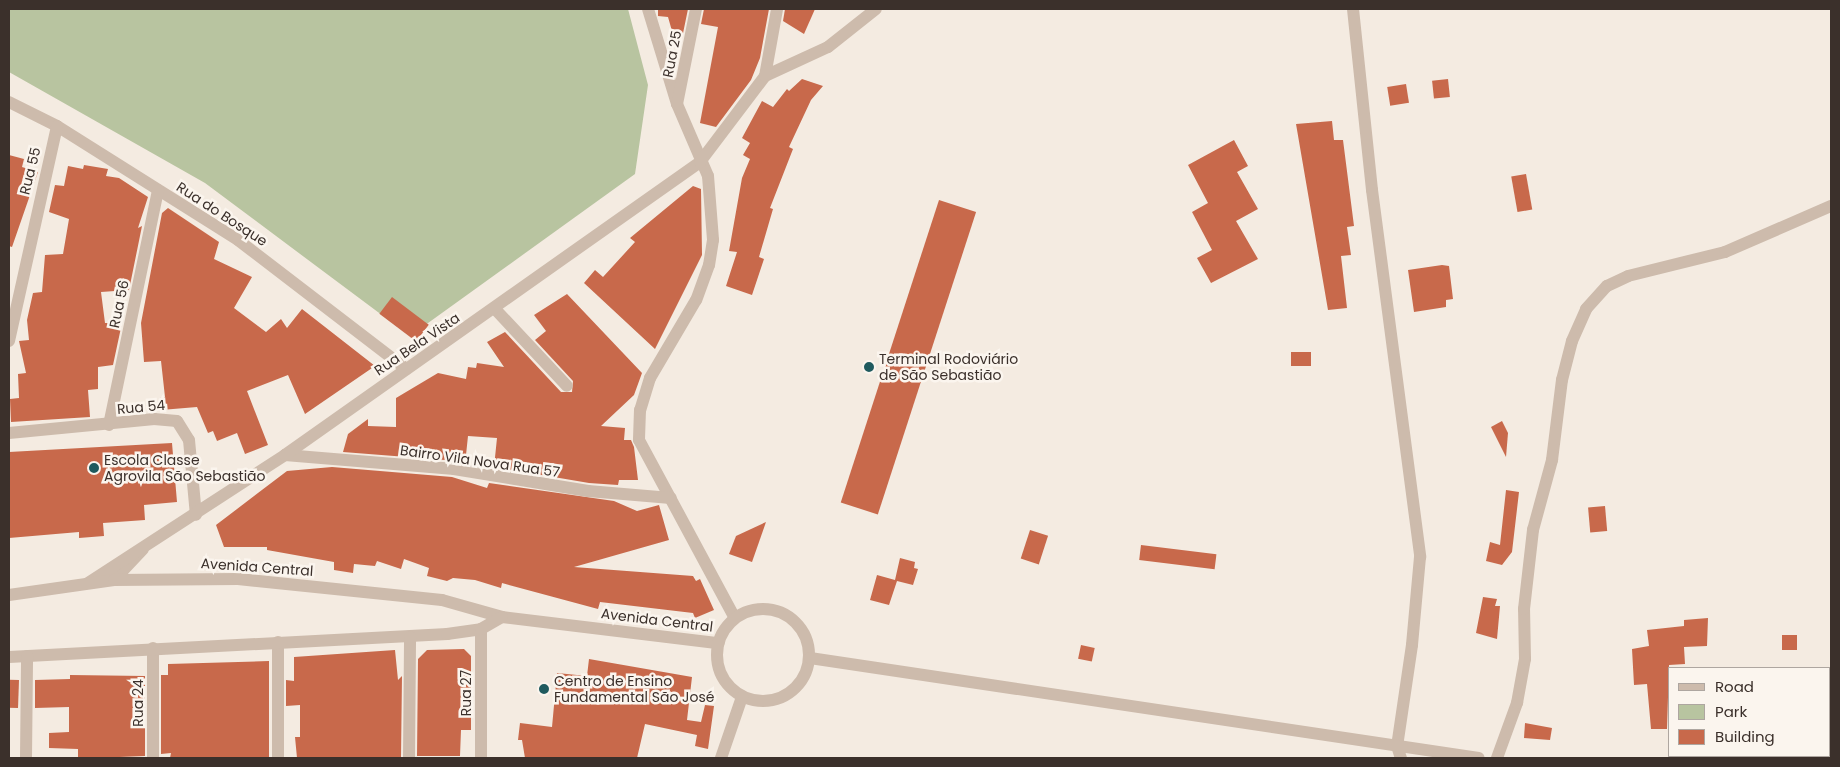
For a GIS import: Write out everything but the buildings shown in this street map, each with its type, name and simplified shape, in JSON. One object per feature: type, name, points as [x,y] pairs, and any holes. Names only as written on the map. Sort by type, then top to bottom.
[{"type":"street","points":[[648,9],[677,104],[712,195],[709,265],[696,300],[650,378],[638,420],[644,452],[671,498],[735,618]]},
{"type":"street","name":"Rua 25","points":[[677,104],[696,9]]},
{"type":"street","points":[[765,76],[777,9]]},
{"type":"street","points":[[765,76],[828,47],[876,9]]},
{"type":"street","points":[[1353,9],[1372,190],[1420,557],[1412,645],[1397,746],[1401,758]]},
{"type":"street","name":"Rua Bela Vista","points":[[146,546],[285,455],[406,369],[495,309],[700,162],[765,76]]},
{"type":"street","name":"Rua do Bosque","points":[[9,102],[57,126],[238,240],[406,369]]},
{"type":"street","name":"Rua 55","points":[[9,341],[57,126]]},
{"type":"street","name":"Rua 56","points":[[109,425],[158,190]]},
{"type":"street","points":[[1497,758],[1516,703],[1525,659],[1524,609],[1532,539],[1552,460],[1562,380],[1578,322],[1586,309],[1607,286],[1628,276],[1724,252],[1831,206]]},
{"type":"street","points":[[495,309],[567,386]]},
{"type":"street","name":"Rua 54","points":[[9,433],[109,425],[161,418],[181,424],[189,440],[196,515]]},
{"type":"street","name":"Bairro Vila Nova Rua 57","points":[[285,455],[454,469],[588,491],[671,498]]},
{"type":"street","points":[[114,580],[146,546]]},
{"type":"street","points":[[88,583],[146,546]]},
{"type":"street","name":"Avenida Central","points":[[9,595],[114,580],[238,579],[442,600],[502,617],[718,643]]},
{"type":"street","points":[[761,608],[791,617],[806,636],[810,658],[807,673],[788,695],[765,702],[742,697],[720,674],[718,643],[735,618],[761,608]]},
{"type":"street","points":[[9,657],[153,648],[410,637],[482,629],[502,617]]},
{"type":"street","name":"Rua 27","points":[[482,629],[482,758]]},
{"type":"street","points":[[409,758],[410,637]]},
{"type":"street","points":[[278,642],[278,758]]},
{"type":"street","name":"Rua 24","points":[[153,648],[153,758]]},
{"type":"street","points":[[26,758],[27,656]]},
{"type":"street","points":[[810,658],[1479,758]]},
{"type":"street","points":[[721,758],[742,697]]},
{"type":"green space","points":[[9,9],[628,9],[648,85],[635,174],[410,336],[205,183],[9,72]]},
{"type":"place","name":"Terminal Rodoviário de São Sebastião","points":[[869,367]]},
{"type":"place","name":"Escola Classe Agrovila São Sebastião","points":[[94,468]]},
{"type":"place","name":"Centro de Ensino Fundamental São José","points":[[544,689]]}]
